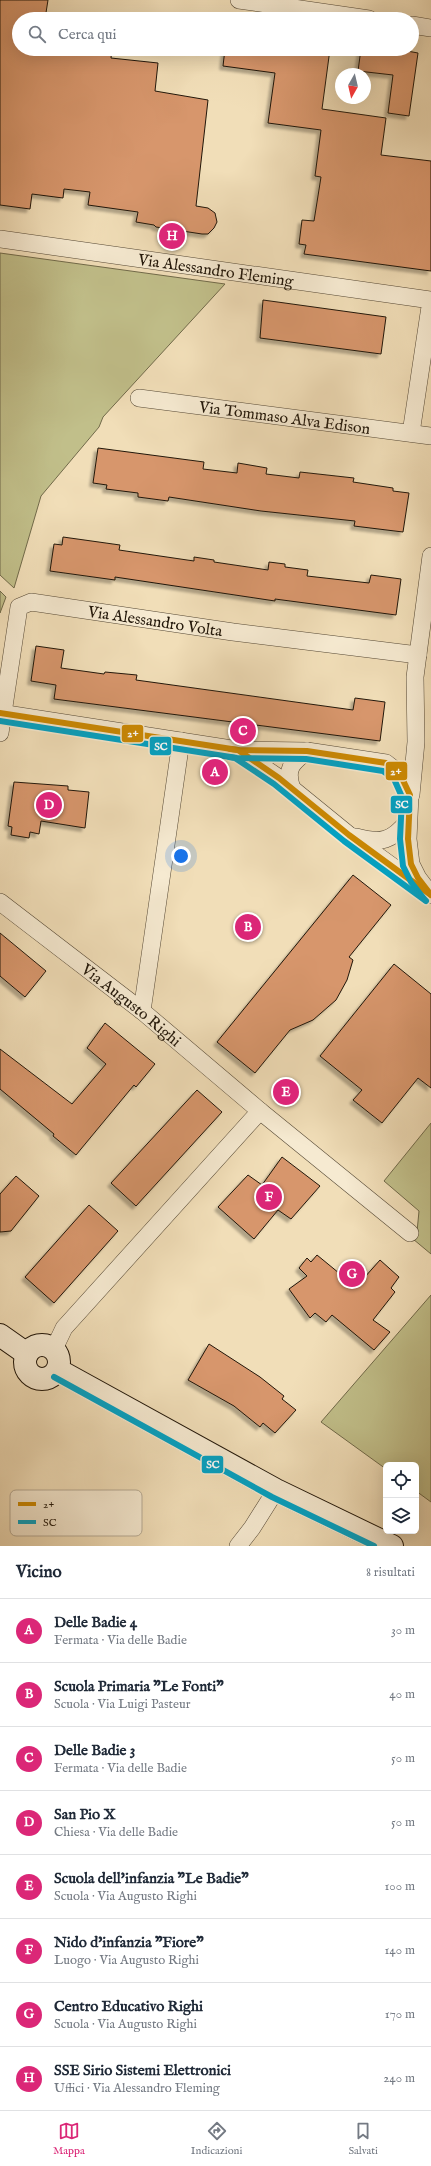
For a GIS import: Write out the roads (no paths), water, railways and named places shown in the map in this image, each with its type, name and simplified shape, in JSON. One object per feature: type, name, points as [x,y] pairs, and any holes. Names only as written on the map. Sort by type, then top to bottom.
[{"type":"street","points":[[239,0],[321,12]]},
{"type":"street","points":[[419,26],[431,28]]},
{"type":"street","name":"Via Alessandro Fleming","points":[[0,239],[431,300]]},
{"type":"street","points":[[411,433],[431,300]]},
{"type":"street","name":"Via Tommaso Alva Edison","points":[[139,398],[431,436]]},
{"type":"street","points":[[430,894],[411,864],[408,839],[408,821],[423,678],[418,655],[431,556]]},
{"type":"street","name":"Via Alessandro Volta","points":[[0,733],[19,607],[31,602],[233,632],[418,655]]},
{"type":"street","points":[[2,713],[238,750],[308,751],[386,763],[409,758],[415,746]]},
{"type":"street","points":[[142,1011],[181,740]]},
{"type":"street","points":[[238,750],[292,789],[349,835],[430,894]]},
{"type":"street","points":[[292,789],[290,773],[291,764],[308,751]]},
{"type":"street","points":[[386,763],[400,774],[410,795]]},
{"type":"street","points":[[349,835],[375,841],[387,839],[399,832],[408,821]]},
{"type":"street","name":"Via Augusto Righi","points":[[0,902],[142,1011],[260,1111],[410,1232]]},
{"type":"street","points":[[54,1349],[64,1328],[260,1111]]},
{"type":"street","points":[[0,1335],[27,1354]]},
{"type":"street","points":[[40,1344],[48,1345],[54,1349],[60,1359],[58,1370],[47,1379],[33,1377],[26,1368],[25,1360],[27,1354],[34,1346],[40,1344]]},
{"type":"street","points":[[58,1370],[276,1490],[392,1546]]},
{"type":"street","points":[[238,1546],[252,1528],[276,1490]]},
{"type":"place","name":"SSE Sirio Sistemi Elettronici","points":[[172,236]]},
{"type":"place","name":"Delle Badie 3","points":[[243,731]]},
{"type":"place","name":"Delle Badie 4","points":[[215,772]]},
{"type":"place","name":"San Pio X","points":[[49,805]]},
{"type":"place","name":"Scuola Primaria \"Le Fonti\"","points":[[248,927]]},
{"type":"place","name":"Scuola dell'infanzia \"Le Badie\"","points":[[286,1092]]},
{"type":"place","name":"Nido d'infanzia \"Fiore\"","points":[[269,1197]]},
{"type":"place","name":"Centro Educativo Righi","points":[[352,1274]]}]
